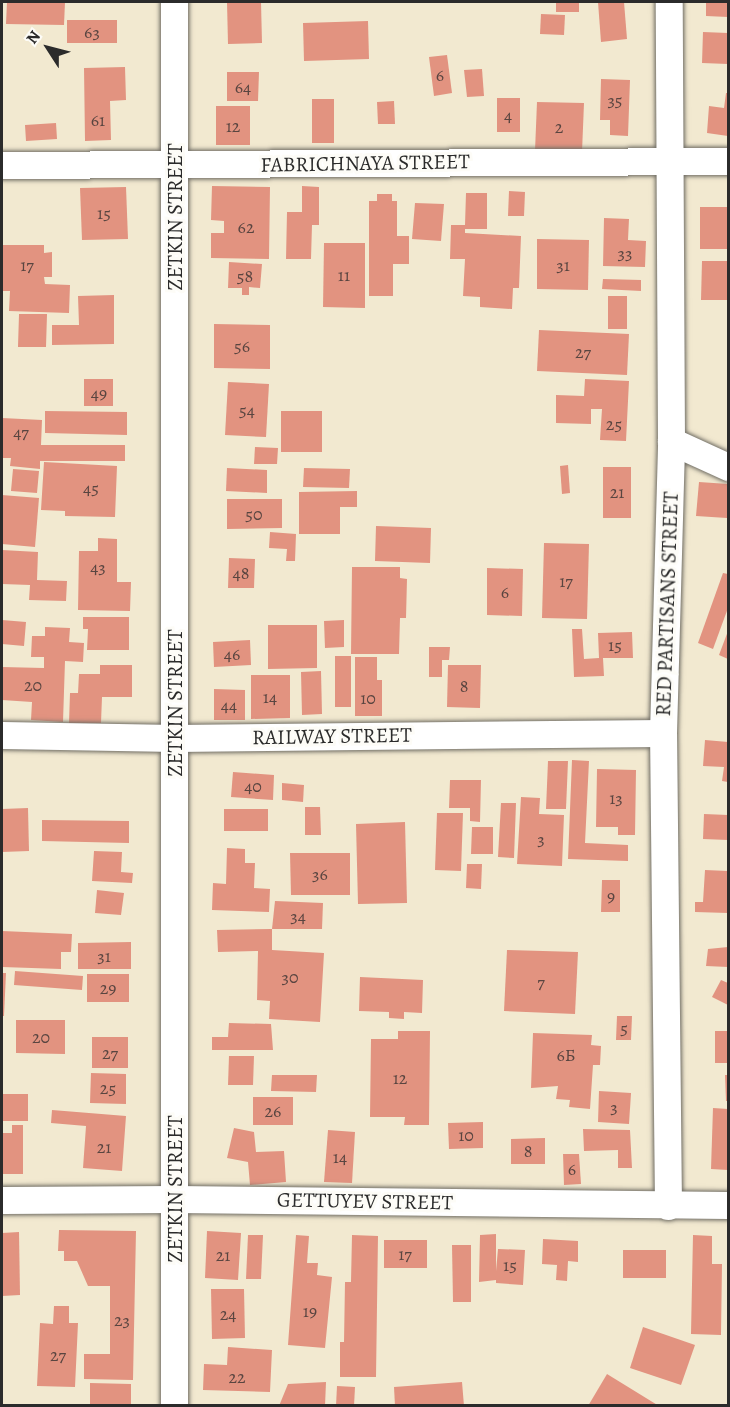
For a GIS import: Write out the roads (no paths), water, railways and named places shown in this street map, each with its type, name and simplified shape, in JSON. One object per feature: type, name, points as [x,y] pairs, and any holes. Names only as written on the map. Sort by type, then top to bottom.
[{"type":"street","name":"ZETKIN STREET","points":[[174,2],[176,166],[174,1406]]},
{"type":"street","name":"RED PARTISANS STREET","points":[[668,1206],[663,733],[671,441],[669,2]]},
{"type":"street","name":"FABRICHNAYA STREET","points":[[2,165],[176,166],[729,161]]},
{"type":"street","points":[[671,441],[729,467]]},
{"type":"street","name":"RAILWAY STREET","points":[[2,735],[175,738],[663,733]]},
{"type":"street","name":"GETTUYEV STREET","points":[[2,1200],[176,1199],[729,1205]]}]
